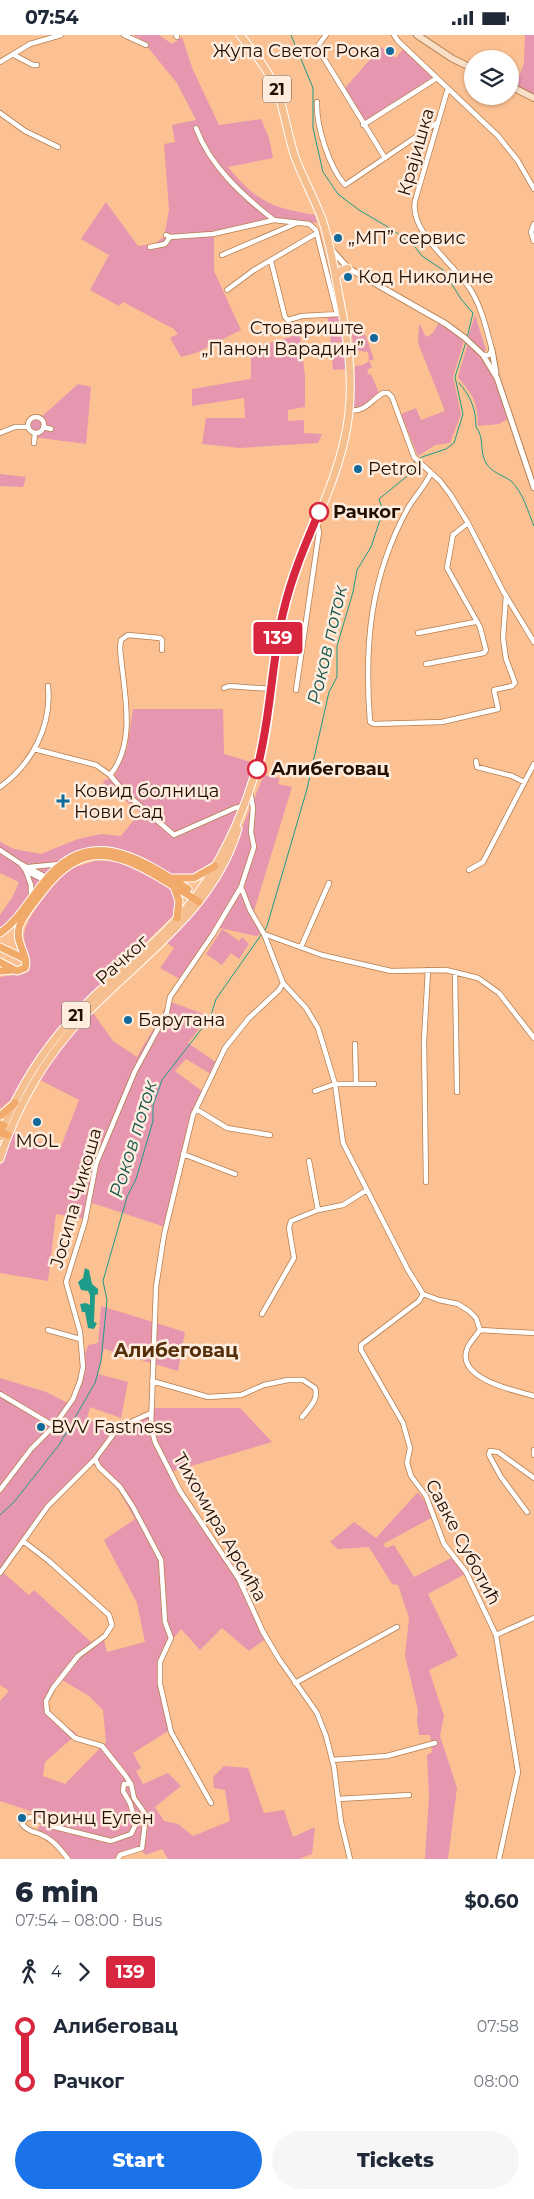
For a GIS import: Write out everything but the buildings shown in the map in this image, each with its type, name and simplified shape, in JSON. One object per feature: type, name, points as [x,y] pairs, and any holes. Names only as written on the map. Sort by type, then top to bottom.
[{"type":"highway","points":[[0,971],[24,969],[26,965],[25,959],[18,941],[20,925],[60,864],[83,853],[97,850],[113,851],[136,858],[169,877],[198,898]]},
{"type":"highway","points":[[0,933],[10,925],[30,898],[48,880],[79,860],[92,856],[107,855],[135,864],[198,898]]},
{"type":"highway","points":[[169,877],[194,878],[215,866]]},
{"type":"highway","points":[[174,886],[179,898],[177,918]]},
{"type":"highway","points":[[0,947],[25,959]]},
{"type":"highway","points":[[0,962],[15,970]]},
{"type":"highway","points":[[0,1116],[15,1103]]},
{"type":"main road","name":"Рачког","points":[[2,1131],[63,1040],[96,1005],[172,933],[229,855],[262,751],[283,613],[302,555],[340,458],[349,410],[351,371],[330,247],[320,215],[294,153],[275,86],[265,67],[240,35]]},
{"type":"main road","points":[[418,35],[464,64]]},
{"type":"main road","points":[[519,90],[534,97]]},
{"type":"main road","points":[[336,277],[340,271],[348,268]]},
{"type":"main road","name":"Рачког","points":[[0,1159],[2,1131],[15,1103],[38,1063],[71,1020],[95,995],[150,947],[198,898],[244,807]]},
{"type":"street","points":[[0,62],[14,55],[30,43],[61,35]]},
{"type":"street","points":[[124,35],[146,45]]},
{"type":"street","points":[[326,35],[317,47],[386,158]]},
{"type":"street","points":[[394,35],[398,41],[490,127],[513,152],[534,189]]},
{"type":"street","points":[[14,55],[33,65],[37,65]]},
{"type":"street","points":[[364,125],[437,78]]},
{"type":"street","name":"Крајишка","points":[[448,88],[415,201],[415,216],[426,235],[473,293],[492,350]]},
{"type":"street","points":[[317,102],[318,120],[324,146],[345,185],[438,122]]},
{"type":"street","points":[[0,113],[25,131],[58,147]]},
{"type":"street","points":[[196,127],[229,181],[249,200],[274,219]]},
{"type":"street","points":[[150,247],[165,243],[168,236],[213,234],[274,219],[312,225],[317,233],[340,314],[288,320],[285,317],[272,261]]},
{"type":"street","points":[[222,255],[299,222]]},
{"type":"street","points":[[534,224],[531,232],[534,241]]},
{"type":"street","points":[[227,290],[254,270],[317,233]]},
{"type":"street","points":[[330,247],[348,268],[446,324],[467,339],[483,355],[497,378]]},
{"type":"street","points":[[483,355],[489,355],[492,350]]},
{"type":"street","points":[[492,350],[497,378],[534,488]]},
{"type":"street","points":[[349,410],[361,410],[381,394],[388,393],[392,397],[414,457],[446,489],[468,523],[506,596],[534,642]]},
{"type":"street","points":[[28,427],[30,420],[38,418],[41,412]]},
{"type":"street","points":[[28,427],[30,431],[40,432],[43,422],[38,418]]},
{"type":"street","points":[[0,433],[15,427],[28,427]]},
{"type":"street","points":[[43,427],[51,429]]},
{"type":"street","points":[[34,443],[36,433]]},
{"type":"street","points":[[432,473],[407,510],[376,585],[368,645],[370,722],[374,724],[442,722],[497,709],[494,690],[512,686],[515,683],[506,659],[503,638],[506,596]]},
{"type":"street","points":[[296,690],[319,531],[316,520]]},
{"type":"street","points":[[426,664],[486,652],[480,627],[475,622],[447,568],[453,535],[468,523]]},
{"type":"street","points":[[418,633],[475,622]]},
{"type":"street","points":[[110,775],[116,768],[126,743],[128,726],[120,648],[121,640],[128,635],[160,637],[162,640],[162,650]]},
{"type":"street","points":[[0,787],[16,773],[34,749],[46,723],[50,706],[48,686]]},
{"type":"street","points":[[224,688],[229,686],[272,689]]},
{"type":"street","points":[[34,749],[96,765],[110,775],[124,791],[174,835],[235,807],[244,807]]},
{"type":"street","points":[[476,761],[477,767],[512,776],[524,782]]},
{"type":"street","points":[[469,870],[483,862],[534,764]]},
{"type":"street","name":"Јосипа Чикоша","points":[[0,1490],[31,1449],[54,1427],[73,1399],[80,1381],[83,1367],[80,1339],[66,1282],[85,1221],[96,1164],[135,1071],[167,1012],[170,997],[213,934],[241,887],[254,847],[251,832],[252,808],[250,791]]},
{"type":"street","points":[[0,850],[27,869],[48,880]]},
{"type":"street","points":[[27,869],[60,864]]},
{"type":"street","points":[[27,869],[31,885],[30,898]]},
{"type":"street","points":[[301,947],[329,883]]},
{"type":"street","points":[[241,887],[250,910],[263,932],[283,983],[306,1009],[318,1028],[335,1084],[343,1143],[367,1191],[423,1293],[439,1300],[458,1304],[469,1311],[476,1319],[480,1330]]},
{"type":"street","points":[[263,932],[322,955],[391,971],[428,970],[455,972],[478,978],[494,988],[515,1011],[534,1038]]},
{"type":"street","points":[[426,1182],[424,1041],[428,970]]},
{"type":"street","points":[[455,972],[458,1092]]},
{"type":"street","name":"Тихомира Арсића","points":[[283,983],[279,990],[249,1018],[225,1048],[196,1109],[183,1154],[164,1235],[156,1287],[151,1413],[152,1435],[180,1491],[232,1567],[263,1632],[279,1659],[318,1713],[332,1760],[350,1859]]},
{"type":"street","points":[[355,1044],[356,1083]]},
{"type":"street","points":[[315,1091],[335,1084],[374,1084]]},
{"type":"street","points":[[196,1109],[227,1128],[270,1135]]},
{"type":"street","points":[[183,1154],[235,1173]]},
{"type":"street","points":[[309,1161],[318,1210]]},
{"type":"street","points":[[262,1314],[294,1258],[289,1228],[291,1221],[318,1210],[343,1205],[367,1191]]},
{"type":"street","name":"Савке Суботић","points":[[423,1293],[419,1301],[361,1345],[361,1350],[403,1423],[410,1448],[407,1463],[411,1476],[426,1496],[444,1544],[466,1572],[496,1635]]},
{"type":"street","points":[[48,1330],[80,1339]]},
{"type":"street","points":[[480,1330],[534,1333]]},
{"type":"street","points":[[480,1330],[467,1349],[466,1357],[469,1366],[486,1382],[534,1397]]},
{"type":"street","points":[[152,1381],[208,1397],[234,1397],[270,1383],[303,1380],[315,1388],[317,1394],[315,1400],[302,1417]]},
{"type":"street","points":[[0,1394],[54,1427]]},
{"type":"street","points":[[0,1573],[48,1506],[95,1459],[118,1428],[151,1413]]},
{"type":"street","points":[[534,1450],[534,1455]]},
{"type":"street","points":[[527,1512],[500,1477],[489,1455],[490,1451],[498,1452],[534,1478]]},
{"type":"street","points":[[95,1459],[99,1467],[120,1487],[133,1507],[161,1560],[165,1622],[171,1638],[160,1662],[160,1685],[170,1732],[211,1803]]},
{"type":"street","points":[[23,1541],[49,1561],[109,1615],[112,1625],[105,1636],[78,1656],[53,1688],[46,1701],[47,1712],[75,1738],[102,1746],[111,1755],[131,1785],[134,1798],[146,1815],[142,1848],[120,1855],[118,1859]]},
{"type":"street","points":[[499,1859],[518,1772],[496,1635],[534,1618]]},
{"type":"street","points":[[295,1683],[397,1627]]},
{"type":"street","points":[[332,1760],[387,1756],[435,1743]]},
{"type":"street","points":[[68,1859],[56,1844],[41,1834],[28,1831],[22,1824],[26,1818],[33,1817],[51,1826],[111,1841],[131,1834],[136,1824],[130,1803],[123,1791],[124,1784],[131,1785]]},
{"type":"street","points":[[338,1799],[409,1795]]},
{"type":"shaded area","points":[[133,35],[159,35],[172,44],[182,37],[193,70],[219,125],[261,119],[269,138],[273,158],[228,167],[256,195],[276,206],[315,215],[317,223],[275,220],[214,234],[214,271],[241,330],[196,353],[181,357],[170,338],[178,334],[174,329],[123,302],[119,306],[90,290],[109,255],[81,239],[106,202],[138,246],[154,244],[164,237],[169,210],[164,144],[175,142],[172,125],[196,120],[177,83],[140,38]]},
{"type":"shaded area","points":[[525,35],[534,35],[534,94],[519,86],[519,77],[524,63]]},
{"type":"shaded area","points":[[381,47],[396,58],[403,49],[433,77],[365,122],[345,88]]},
{"type":"shaded area","points":[[327,315],[344,317],[346,339],[342,339],[342,342],[331,343]]},
{"type":"shaded area","points":[[475,315],[486,350],[483,353],[468,337]]},
{"type":"shaded area","points":[[350,321],[363,331],[374,359],[369,361],[368,352],[354,350]]},
{"type":"shaded area","points":[[419,323],[426,337],[432,334],[439,323],[464,340],[453,377],[461,414],[450,443],[435,445],[418,456],[401,414],[416,408],[421,420],[445,411],[418,343]]},
{"type":"shaded area","points":[[300,334],[305,376],[305,407],[288,410],[288,421],[304,420],[304,433],[322,434],[318,443],[240,448],[202,444],[206,418],[245,418],[244,398],[192,406],[192,389],[251,379],[251,349]]},
{"type":"shaded area","points":[[468,343],[489,369],[497,388],[508,419],[499,424],[478,426],[475,402],[458,377]]},
{"type":"shaded area","points":[[348,345],[350,369],[333,370],[331,347]]},
{"type":"shaded area","points":[[369,361],[372,367],[367,370],[369,375],[371,374],[379,393],[364,405],[354,408],[355,366],[363,365]]},
{"type":"shaded area","points":[[78,384],[91,387],[86,444],[33,437],[34,432],[29,427],[30,420],[39,419]]},
{"type":"shaded area","points":[[0,474],[26,477],[23,487],[0,486]]},
{"type":"shaded area","points":[[133,709],[223,709],[224,754],[254,763],[234,820],[221,849],[205,869],[196,874],[186,876],[171,874],[120,849],[99,847],[77,852],[58,863],[43,877],[13,918],[0,929],[0,915],[13,896],[19,882],[0,873],[0,842],[14,849],[41,854],[78,839],[101,834],[121,836],[140,812],[102,782],[115,775],[127,748]]},
{"type":"shaded area","points":[[264,775],[280,778],[278,784],[292,787],[254,911],[262,926],[263,934],[256,936],[215,927],[180,979],[160,968],[174,948],[167,943],[202,902],[230,857]]},
{"type":"shaded area","points":[[94,861],[111,861],[133,866],[171,887],[176,896],[173,916],[57,1030],[26,1074],[15,1096],[0,1109],[0,977],[23,974],[29,971],[29,958],[24,937],[29,920],[42,900],[58,881],[75,868]]},
{"type":"shaded area","points":[[222,929],[239,941],[242,937],[249,944],[239,959],[231,953],[222,965],[206,954]]},
{"type":"shaded area","points":[[168,1001],[209,1016],[188,1043],[217,1063],[211,1074],[186,1059],[175,1071],[202,1091],[189,1119],[165,1227],[89,1202],[85,1219],[56,1214],[48,1281],[0,1273],[0,1166],[11,1132],[60,1149],[79,1100],[38,1079],[50,1056],[91,1010],[113,1041],[137,1057]]},
{"type":"shaded area","points":[[101,1306],[185,1332],[178,1371],[104,1349],[98,1374],[128,1382],[121,1418],[90,1407],[87,1418],[112,1435],[122,1423],[150,1415],[154,1408],[240,1408],[272,1442],[171,1472],[191,1506],[233,1565],[268,1637],[249,1651],[222,1628],[200,1650],[181,1629],[166,1647],[162,1666],[163,1688],[173,1728],[133,1753],[141,1768],[136,1771],[143,1784],[168,1773],[181,1786],[155,1807],[164,1821],[178,1824],[193,1836],[230,1821],[225,1790],[214,1788],[213,1777],[224,1766],[248,1768],[264,1813],[284,1810],[293,1837],[315,1827],[312,1854],[299,1859],[168,1859],[162,1849],[146,1855],[139,1849],[113,1859],[69,1859],[54,1842],[36,1832],[42,1822],[30,1811],[0,1801],[0,1701],[9,1691],[0,1685],[0,1570],[0,1378],[46,1392],[70,1404],[88,1345],[98,1343]],"holes":[[[92,1463],[119,1491],[135,1519],[104,1540],[137,1603],[145,1642],[107,1652],[103,1636],[91,1642],[34,1590],[29,1595],[0,1570],[48,1505]],[[57,1677],[89,1696],[103,1710],[106,1742],[65,1784],[43,1776],[45,1762],[77,1734],[45,1711],[45,1702]]]},
{"type":"shaded area","points":[[418,1492],[435,1516],[383,1544],[386,1548],[394,1545],[414,1577],[455,1556],[465,1574],[428,1594],[458,1656],[429,1670],[444,1716],[440,1736],[457,1788],[448,1859],[425,1859],[429,1795],[427,1755],[432,1752],[430,1735],[419,1735],[418,1710],[405,1656],[409,1618],[398,1585],[392,1584],[369,1547],[338,1549],[330,1542],[354,1522],[376,1538]]},
{"type":"water","points":[[85,1268],[89,1270],[92,1284],[98,1289],[98,1294],[95,1295],[94,1322],[97,1323],[94,1329],[88,1328],[85,1312],[82,1312],[80,1304],[86,1303],[90,1305],[88,1291],[81,1290],[78,1282],[83,1278]]},
{"type":"waterway","name":"Роков поток","points":[[291,35],[313,88],[313,128],[323,172],[338,194],[359,210],[393,230],[415,247],[422,256],[443,270],[461,299],[473,313],[467,338]]},
{"type":"waterway","name":"Роков поток","points":[[264,932],[307,789],[329,692],[337,677],[337,646],[353,592],[357,570],[371,547],[383,511],[379,499],[411,473],[414,462],[422,457],[446,449],[454,443],[463,414],[455,377],[466,342]]},
{"type":"waterway","points":[[459,383],[472,403],[476,427],[479,431],[486,463],[491,469],[511,481],[515,486],[522,496],[534,526]]},
{"type":"waterway","name":"Роков поток","points":[[0,1515],[14,1502],[59,1445],[95,1383],[101,1361],[107,1300],[103,1281],[127,1197],[136,1179],[153,1121],[153,1106],[162,1080],[210,1018],[216,999],[261,935]]},
{"type":"bus line","name":"139","points":[[257,769],[267,722],[283,613],[291,585],[319,512]]},
{"type":"place","name":"Жупа Светог Рока","points":[[390,51]]},
{"type":"place","name":"„МП” сервис","points":[[338,238]]},
{"type":"place","name":"Код Николине","points":[[348,277]]},
{"type":"place","name":"Стовариште „Панон Варадин”","points":[[374,338]]},
{"type":"place","name":"Petrol","points":[[358,469]]},
{"type":"place","name":"Рачког","points":[[319,512]]},
{"type":"place","name":"Алибеговац","points":[[257,769]]},
{"type":"place","name":"Ковид болница Нови Сад","points":[[63,801]]},
{"type":"place","name":"Барутана","points":[[128,1020]]},
{"type":"place","name":"MOL","points":[[37,1122]]},
{"type":"place","name":"BVV Fastness","points":[[41,1427]]},
{"type":"place","name":"Принц Еуген","points":[[22,1818]]},
{"type":"district","name":"Алибеговац","points":[[176,1350]]}]
